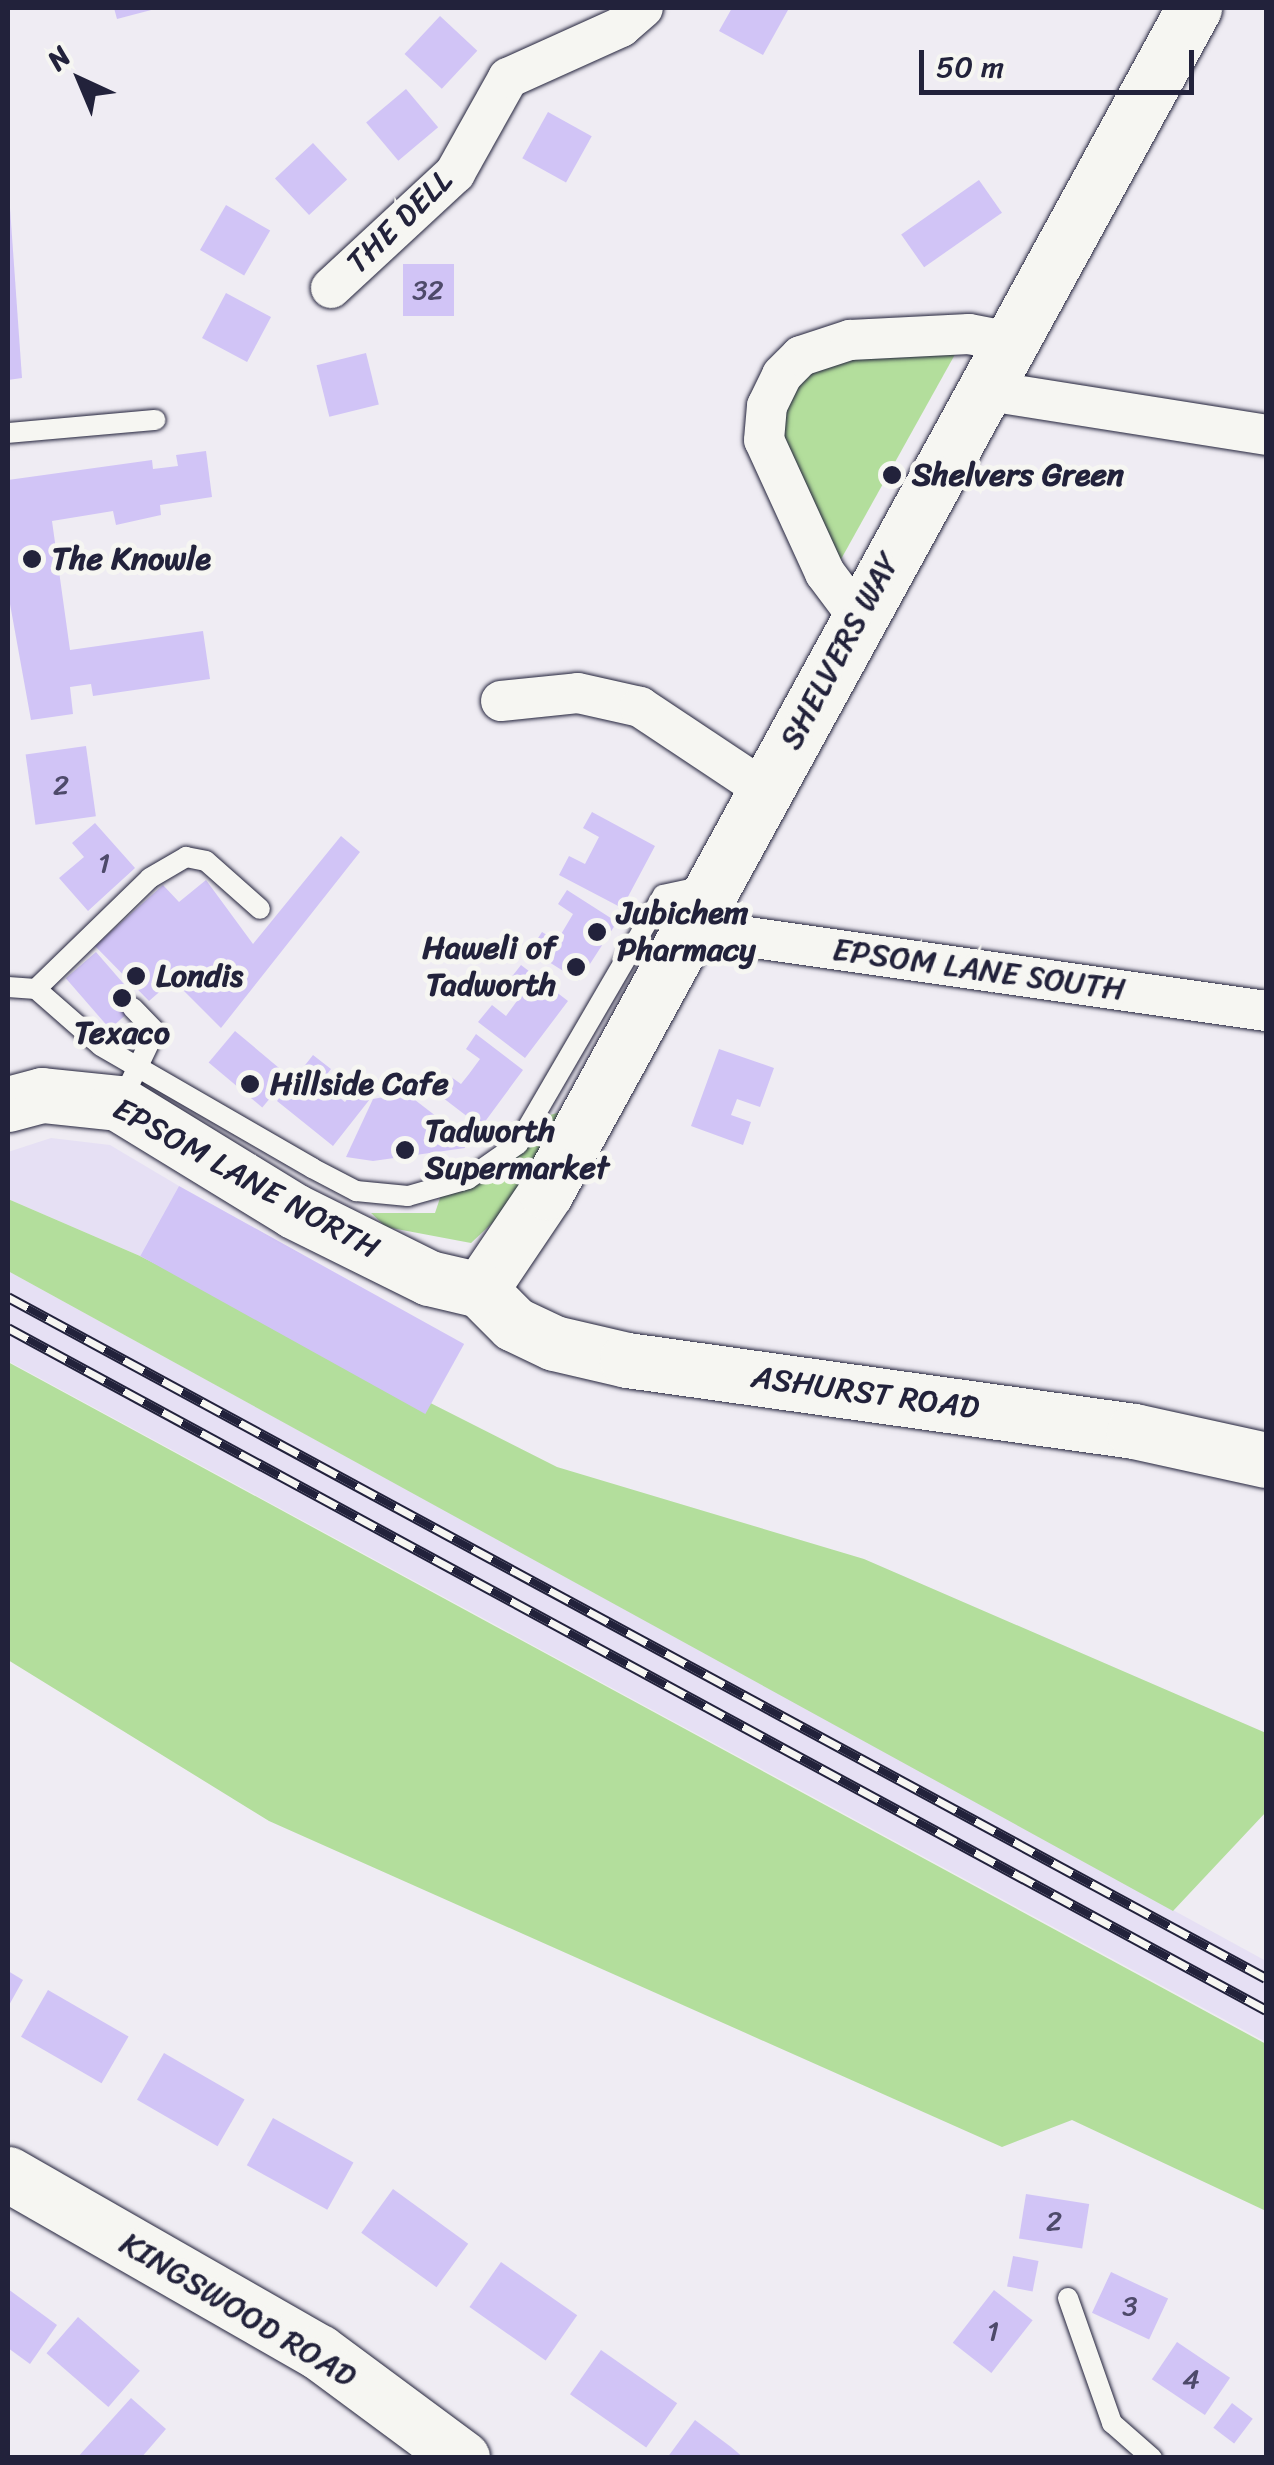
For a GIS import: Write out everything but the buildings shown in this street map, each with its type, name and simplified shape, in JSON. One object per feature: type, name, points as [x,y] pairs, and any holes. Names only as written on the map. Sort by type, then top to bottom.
[{"type":"street","name":"THE DELL","points":[[331,288],[455,173],[508,78],[621,27],[643,8]]},
{"type":"street","name":"SHELVERS WAY","points":[[480,1290],[546,1192],[1194,8]]},
{"type":"street","points":[[858,617],[825,573],[764,440],[767,406],[782,375],[800,356],[850,340],[952,334],[1011,342]]},
{"type":"street","points":[[983,390],[1266,435]]},
{"type":"street","points":[[502,702],[578,693],[640,706],[765,790]]},
{"type":"street","name":"EPSOM LANE SOUTH","points":[[704,906],[1266,1011]]},
{"type":"street","name":"EPSOM LANE NORTH","points":[[8,1104],[42,1095],[128,1086],[294,1210],[428,1278],[480,1290]]},
{"type":"street","name":"ASHURST ROAD","points":[[480,1290],[514,1324],[554,1343],[627,1360],[1134,1431],[1266,1460]]},
{"type":"street","name":"KINGSWOOD ROAD","points":[[8,2174],[319,2352],[462,2458]]},
{"type":"lane","points":[[8,433],[155,420]]},
{"type":"lane","points":[[8,987],[36,989],[79,958],[150,878],[186,856],[206,861],[260,909]]},
{"type":"lane","points":[[36,989],[128,1086],[356,1191],[408,1196],[443,1189],[493,1166],[540,1118],[663,895],[704,906]]},
{"type":"lane","points":[[128,1086],[156,1031],[133,1008]]},
{"type":"lane","points":[[1068,2298],[1112,2423],[1152,2458]]},
{"type":"shaded area","points":[[51,1138],[110,1145],[179,1186],[140,1256],[8,1199],[8,1152]]},
{"type":"shaded area","points":[[8,1271],[1266,1961],[1266,2042],[8,1361]]},
{"type":"green space","name":"Shelvers Green","points":[[958,349],[840,561],[777,443],[782,404],[800,378],[825,362]]},
{"type":"green space","points":[[568,1110],[517,1200],[471,1243],[386,1227],[371,1213],[435,1213],[443,1189],[539,1118]]},
{"type":"green space","points":[[8,1199],[140,1256],[557,1467],[864,1559],[1266,1733],[1266,1812],[1173,1911],[8,1271]]},
{"type":"green space","points":[[8,1362],[1266,2044],[1266,2211],[1072,2120],[1002,2147],[269,1821],[8,1660]]},
{"type":"railway","points":[[8,1297],[1266,1978]]},
{"type":"railway","points":[[8,1328],[1266,2010]]},
{"type":"place","name":"Shelvers Green","points":[[892,475]]},
{"type":"place","name":"The Knowle","points":[[32,559]]},
{"type":"place","name":"Jubichem Pharmacy","points":[[597,932]]},
{"type":"place","name":"Haweli of Tadworth","points":[[576,967]]},
{"type":"place","name":"Londis","points":[[136,976]]},
{"type":"place","name":"Texaco","points":[[122,998]]},
{"type":"place","name":"Hillside Cafe","points":[[250,1084]]},
{"type":"place","name":"Tadworth Supermarket","points":[[405,1150]]}]
